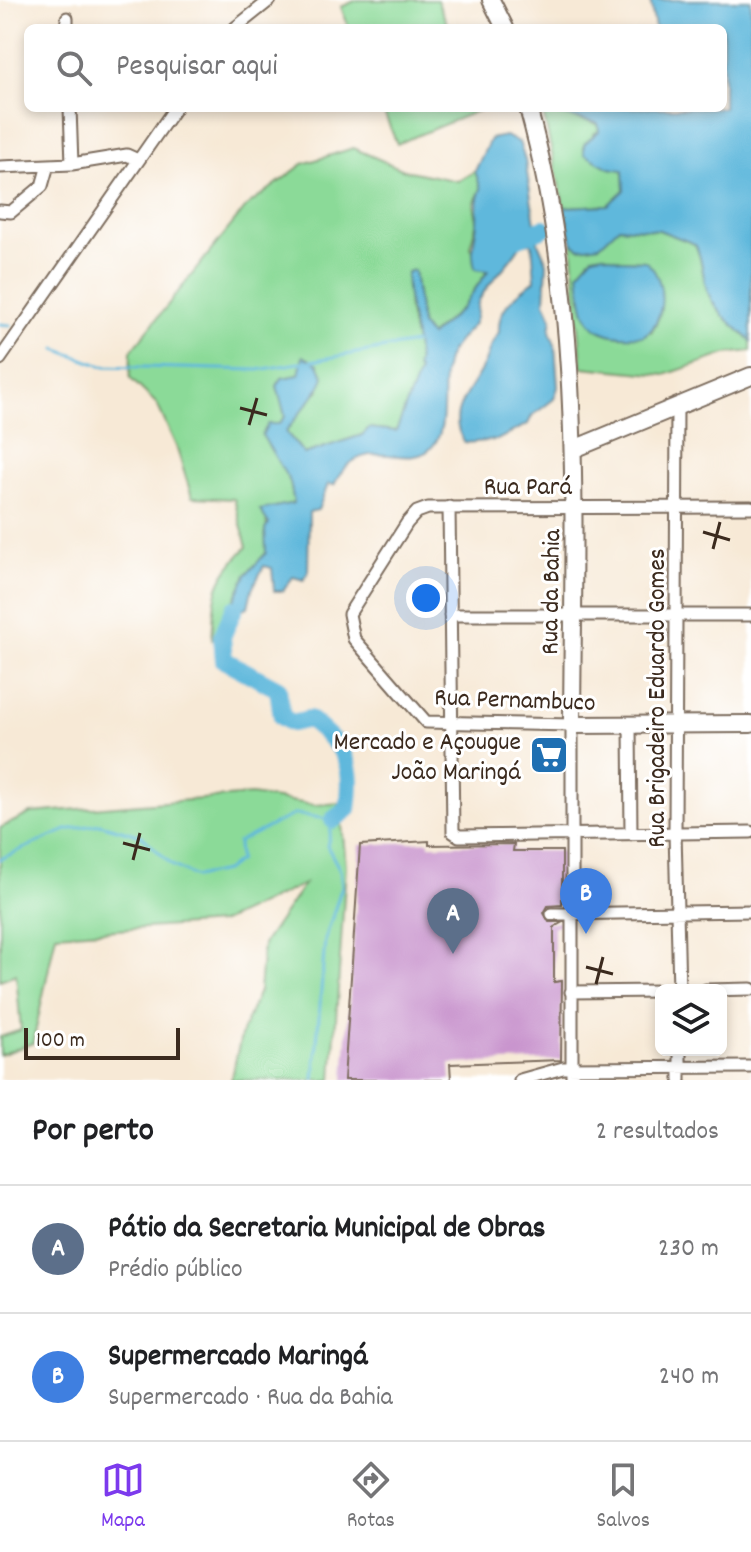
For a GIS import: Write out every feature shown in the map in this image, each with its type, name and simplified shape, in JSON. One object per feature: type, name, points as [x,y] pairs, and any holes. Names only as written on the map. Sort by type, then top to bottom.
[{"type":"street","points":[[240,24],[270,0]]},
{"type":"street","points":[[491,0],[503,24]]},
{"type":"street","points":[[70,112],[72,164]]},
{"type":"street","points":[[0,359],[172,112]]},
{"type":"street","name":"Rua da Bahia","points":[[529,112],[551,211],[574,449],[572,1074]]},
{"type":"street","points":[[0,167],[72,164],[127,155],[138,160]]},
{"type":"street","points":[[0,211],[11,212],[42,186],[48,165]]},
{"type":"street","points":[[574,449],[751,376]]},
{"type":"street","name":"Rua Brigadeiro Eduardo Gomes","points":[[677,406],[675,832],[679,984]]},
{"type":"street","points":[[449,507],[450,826],[459,836],[751,832]]},
{"type":"street","name":"Rua Pará","points":[[354,603],[412,517],[428,508],[751,507]]},
{"type":"street","name":"Rua Pernambuco","points":[[354,603],[349,622],[354,639],[417,716],[432,724],[751,724]]},
{"type":"street","points":[[450,615],[751,615]]},
{"type":"street","points":[[630,725],[631,834]]},
{"type":"street","points":[[552,914],[751,911]]},
{"type":"street","points":[[727,990],[751,989]]},
{"type":"street","points":[[571,992],[655,991]]},
{"type":"street","points":[[520,1080],[552,1069],[572,1074],[680,1074],[751,1067]]},
{"type":"green space","points":[[357,0],[437,0],[447,24],[347,24],[341,7]]},
{"type":"green space","points":[[384,112],[475,112],[397,144]]},
{"type":"green space","points":[[543,112],[556,112],[598,124],[599,131],[593,134],[602,158],[609,166],[623,170],[624,190],[608,205],[564,207]]},
{"type":"green space","points":[[353,148],[404,170],[458,181],[475,171],[481,189],[474,204],[477,221],[470,247],[488,270],[461,309],[429,336],[421,325],[414,271],[408,302],[419,351],[419,371],[396,431],[370,428],[362,435],[304,454],[286,432],[304,403],[319,390],[299,375],[282,378],[277,386],[285,416],[279,424],[294,503],[267,509],[266,553],[246,575],[221,630],[212,639],[218,588],[228,569],[247,547],[234,499],[192,497],[176,446],[157,404],[130,378],[131,351],[246,207],[303,164]]},
{"type":"green space","points":[[618,227],[659,230],[695,244],[711,299],[751,341],[751,351],[726,354],[665,375],[582,367],[572,242],[580,248]],"holes":[[[593,256],[645,261],[656,277],[661,305],[651,332],[581,299],[579,272]]]},
{"type":"green space","points":[[251,795],[315,805],[340,803],[346,866],[332,1080],[231,1080],[242,1032],[259,991],[263,944],[304,884],[220,923],[56,934],[33,1043],[0,1055],[0,1037],[21,1030],[16,974],[0,980],[0,828],[31,813]]},
{"type":"water","points":[[650,0],[751,0],[751,341],[711,299],[695,244],[659,230],[619,227],[600,245],[580,248],[572,242],[564,207],[608,205],[624,190],[623,170],[609,168],[584,154],[584,144],[599,131],[598,123],[550,112],[727,112],[727,24],[654,24]]},
{"type":"water","points":[[505,136],[519,142],[525,160],[538,242],[547,263],[545,302],[552,318],[550,331],[555,345],[558,387],[554,399],[532,416],[528,424],[497,440],[465,443],[459,432],[457,422],[461,403],[499,332],[501,315],[510,302],[535,280],[532,243],[521,244],[481,296],[474,323],[449,355],[445,366],[443,417],[437,440],[420,455],[370,455],[357,459],[345,468],[334,485],[328,484],[318,510],[309,512],[308,572],[304,580],[293,577],[283,591],[274,591],[272,568],[264,566],[252,589],[248,607],[239,610],[231,628],[221,630],[246,575],[266,553],[265,529],[269,524],[260,510],[294,503],[290,482],[262,435],[268,424],[279,424],[285,416],[277,386],[282,378],[299,375],[303,356],[318,364],[324,377],[286,432],[304,454],[362,435],[369,428],[396,431],[419,372],[407,272],[414,270],[421,325],[430,336],[461,309],[488,271],[475,269],[473,250],[481,189],[475,171],[490,139]]},
{"type":"water","points":[[602,254],[621,260],[645,261],[658,278],[662,300],[660,311],[657,321],[643,336],[624,336],[599,330],[586,315],[579,272],[593,256]]},
{"type":"building","points":[[429,841],[429,845],[514,844],[513,851],[562,851],[562,905],[548,906],[544,913],[549,922],[563,922],[554,927],[554,982],[562,981],[561,1060],[450,1064],[451,1080],[344,1080],[360,845]]},
{"type":"waterway","points":[[516,239],[544,228]]},
{"type":"waterway","points":[[0,324],[10,325]]},
{"type":"waterway","points":[[56,349],[102,366],[258,370],[415,343]]},
{"type":"waterway","points":[[234,609],[222,637],[224,660],[278,689],[282,717],[292,723],[309,719],[332,740],[345,758],[350,779],[348,809],[333,820]]},
{"type":"waterway","points":[[0,859],[66,830],[100,824],[142,836],[172,865],[195,877],[225,871],[239,860],[238,842],[295,814],[333,820],[327,846],[340,870],[342,886],[325,940],[314,1080]]},
{"type":"place","name":"Mercado e Açougue João Maringá","points":[[549,755]]},
{"type":"place","name":"Supermercado Maringá","points":[[586,934]]},
{"type":"place","name":"Pátio da Secretaria Municipal de Obras","points":[[453,954]]}]
